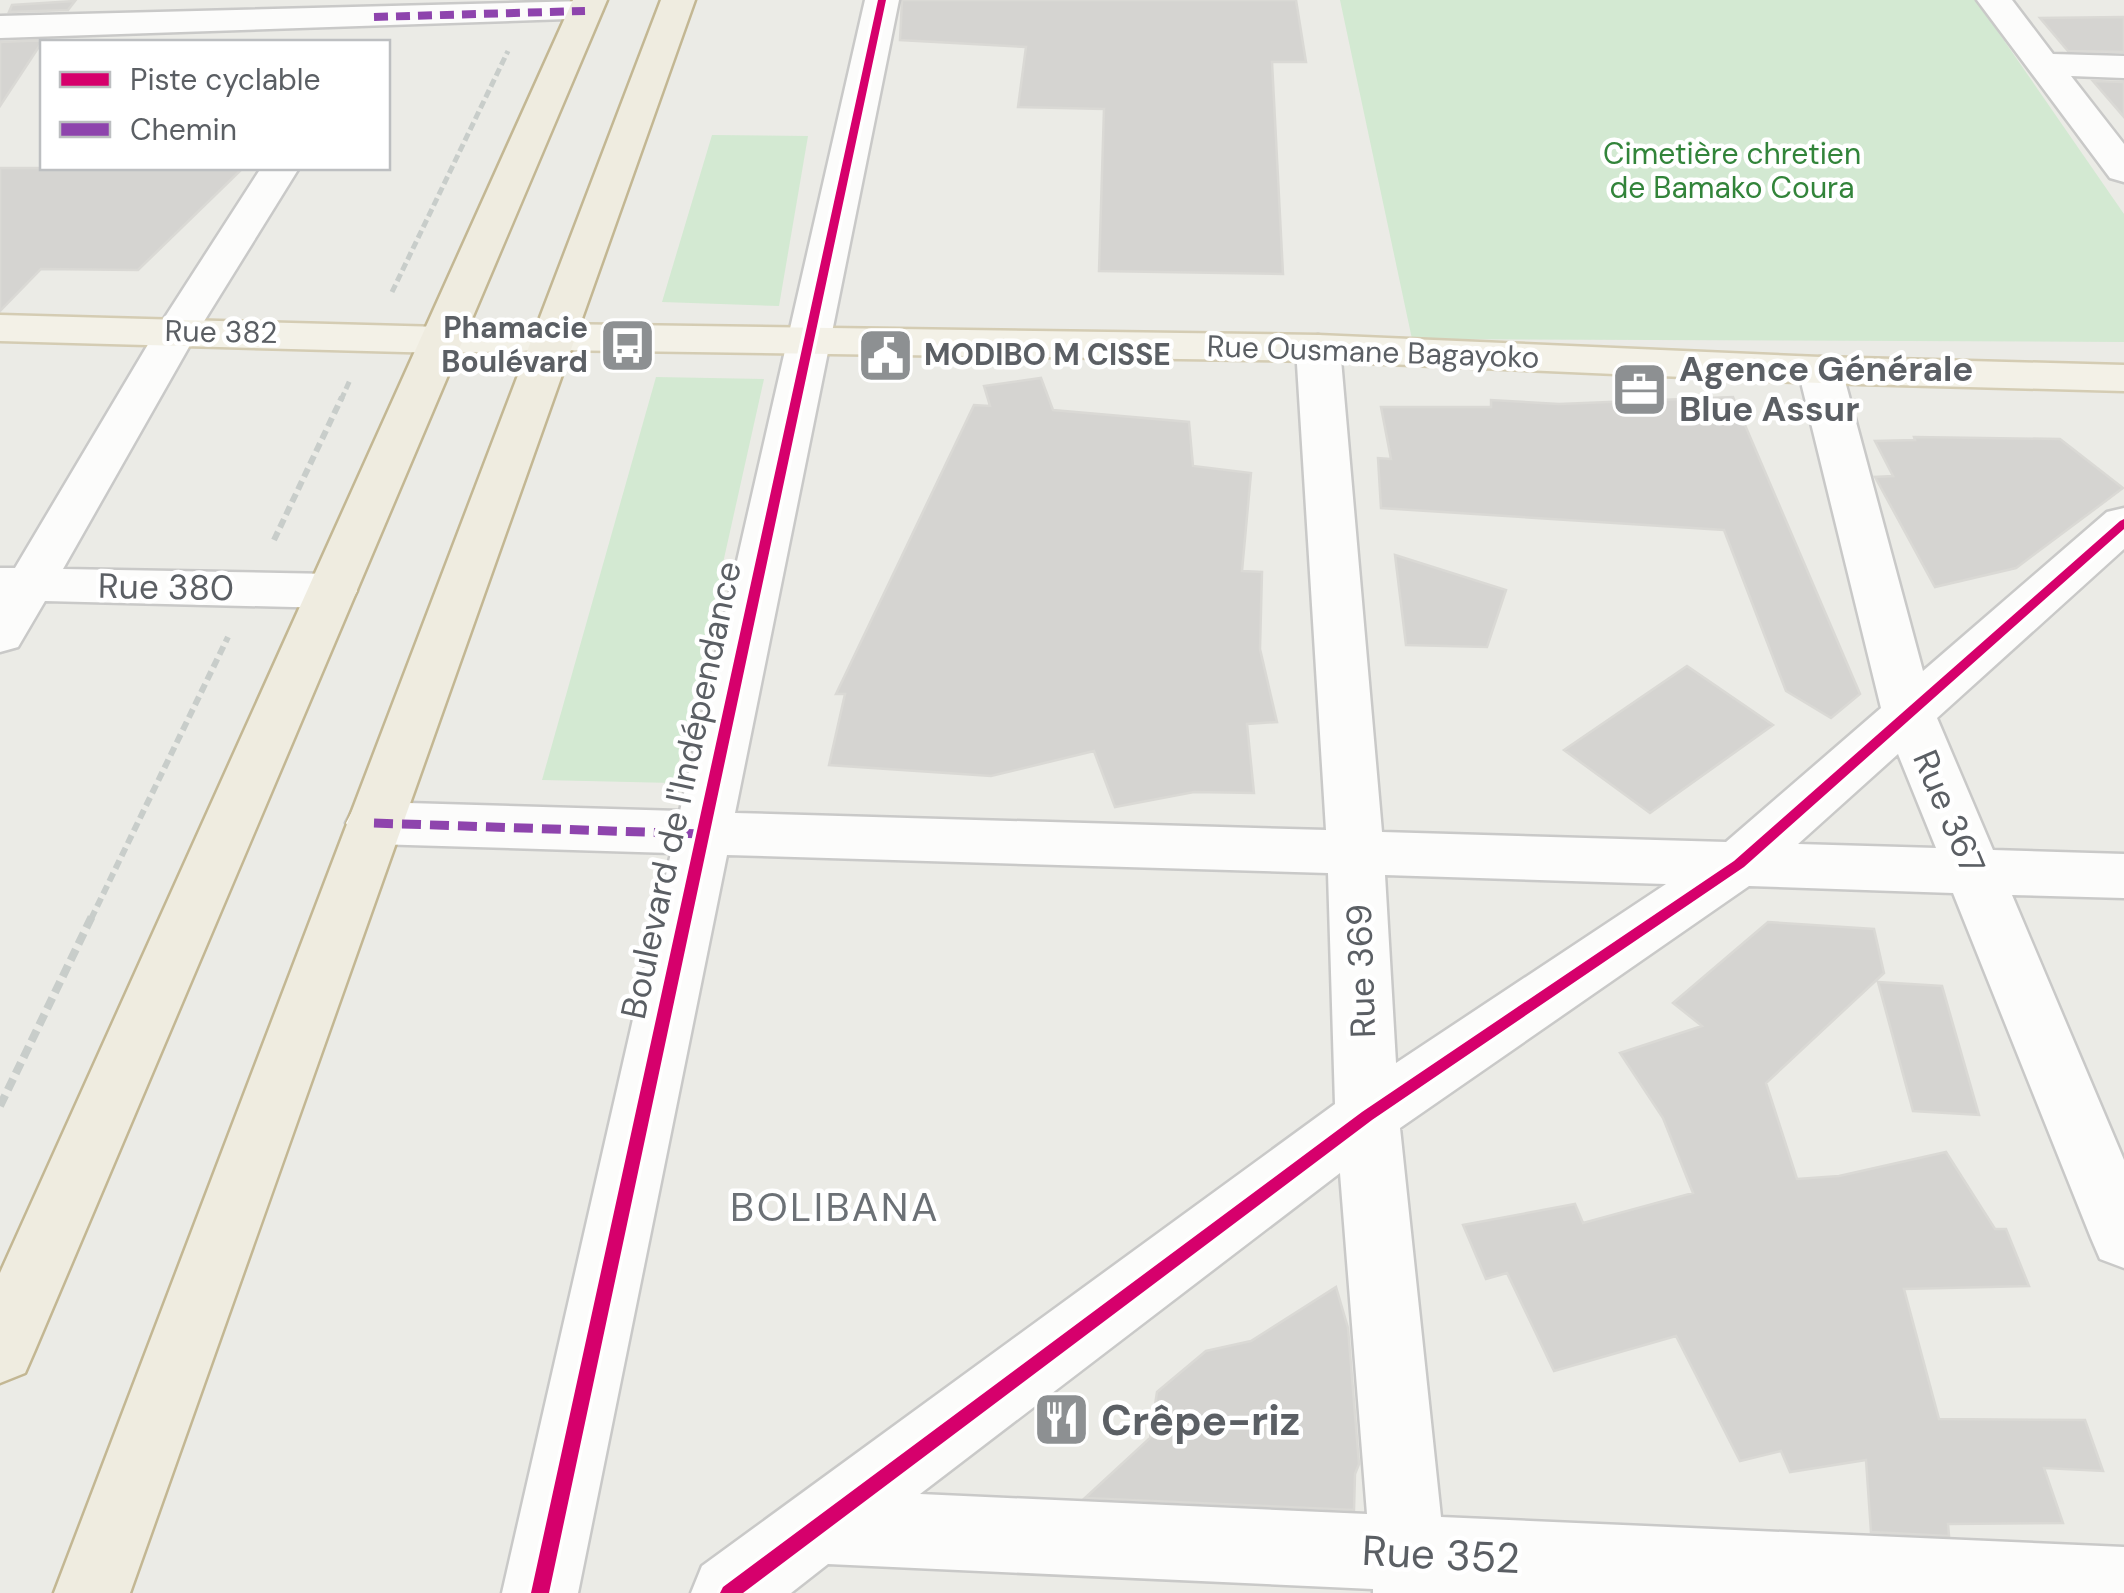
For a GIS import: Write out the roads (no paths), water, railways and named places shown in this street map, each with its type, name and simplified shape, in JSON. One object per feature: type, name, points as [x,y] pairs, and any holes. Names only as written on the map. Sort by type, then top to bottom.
[{"type":"highway","points":[[92,1593],[678,0]]},
{"type":"highway","points":[[0,1350],[588,6]]},
{"type":"main road","name":"Rue 382","points":[[0,328],[442,340]]},
{"type":"main road","name":"Rue Ousmane Bagayoko","points":[[442,340],[554,338],[1318,348],[1820,370],[2124,378]]},
{"type":"street","name":"Boulevard de l'Indépendance","points":[[540,1593],[882,0]]},
{"type":"street","points":[[1994,0],[2124,170]]},
{"type":"street","points":[[0,27],[372,20],[588,6]]},
{"type":"street","points":[[2044,64],[2124,68]]},
{"type":"street","points":[[0,635],[16,584],[279,170]]},
{"type":"street","name":"Rue 369","points":[[1318,348],[1356,853],[1367,1116],[1409,1573]]},
{"type":"street","name":"Rue 367","points":[[1820,370],[1908,712],[2124,1238]]},
{"type":"street","points":[[729,1593],[1367,1116],[1739,864],[2124,523]]},
{"type":"street","name":"Rue 380","points":[[16,584],[332,591]]},
{"type":"street","points":[[374,824],[2124,876]]},
{"type":"street","name":"Rue 352","points":[[819,1526],[1409,1573],[2124,1585]]},
{"type":"place","name":"Phamacie Boulévard","points":[[627,345]]},
{"type":"place","name":"MODIBO M CISSE","points":[[885,355]]},
{"type":"place","name":"Agence Générale Blue Assur","points":[[1640,389]]},
{"type":"place","name":"Crêpe-riz","points":[[1062,1420]]},
{"type":"district","name":"BOLIBANA","points":[[835,1207]]},
{"type":"park label","name":"Cimetière chretien de Bamako Coura","points":[[1732,171]]}]
